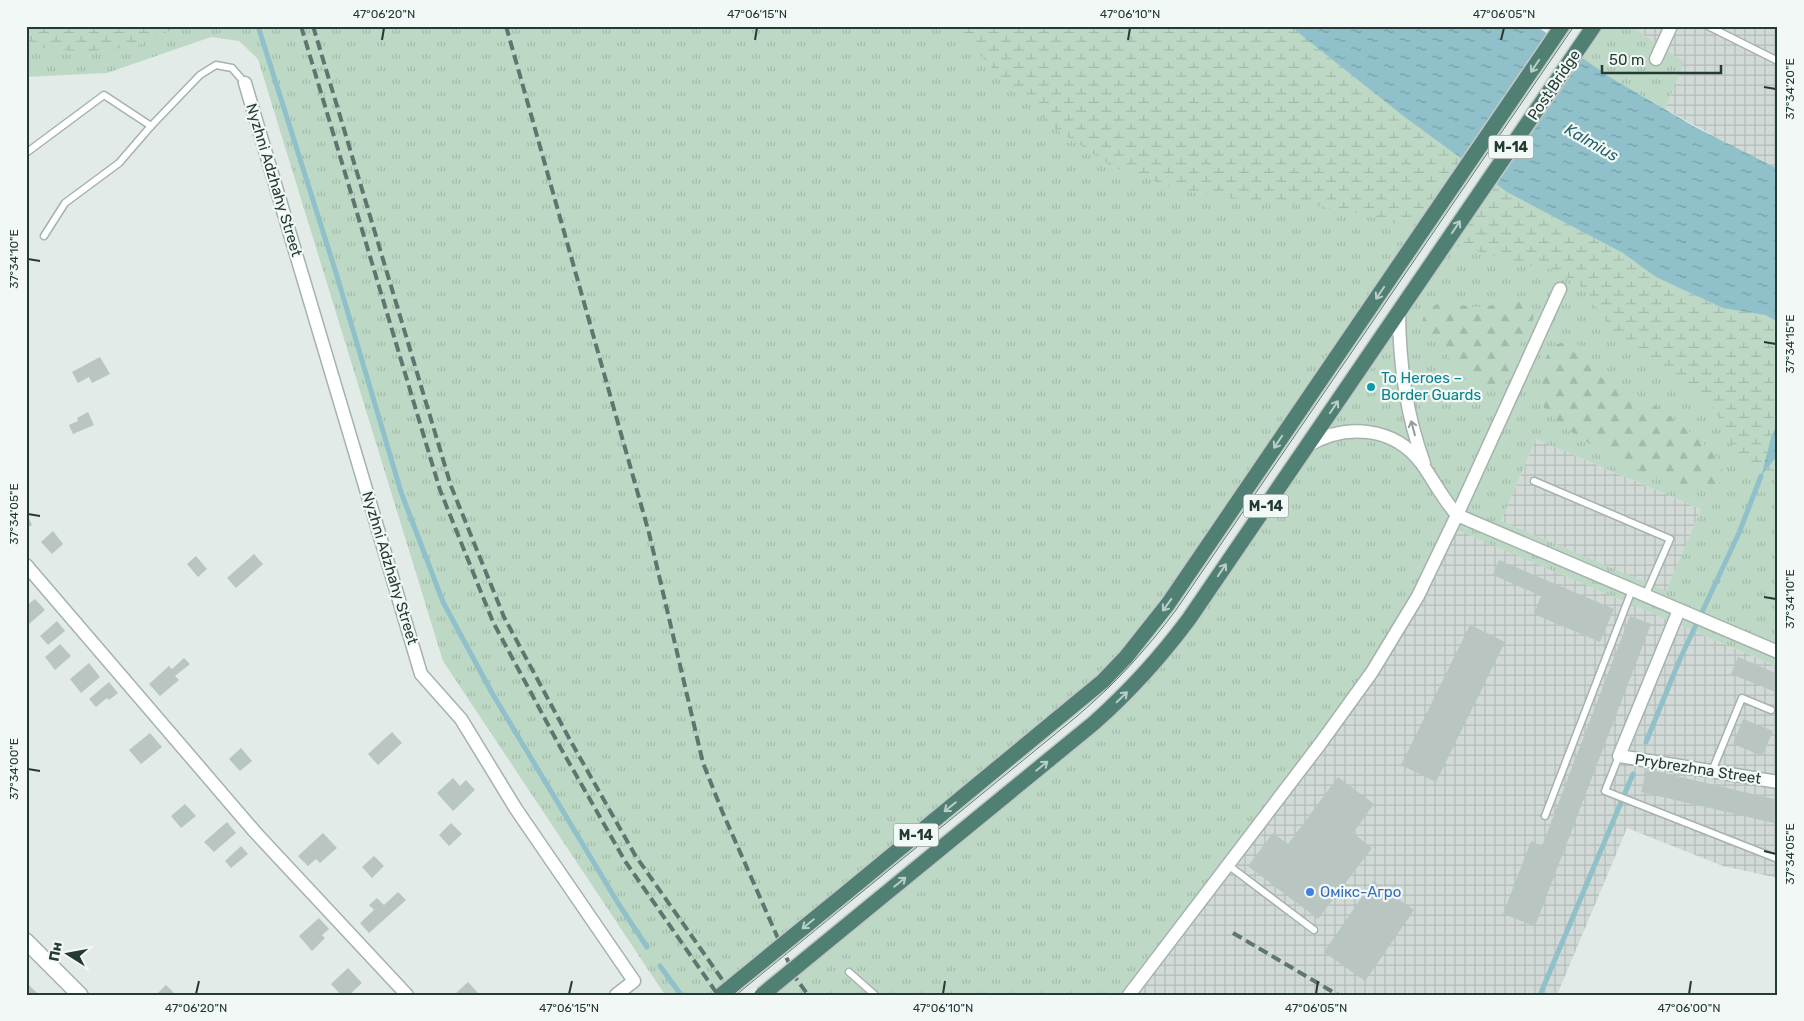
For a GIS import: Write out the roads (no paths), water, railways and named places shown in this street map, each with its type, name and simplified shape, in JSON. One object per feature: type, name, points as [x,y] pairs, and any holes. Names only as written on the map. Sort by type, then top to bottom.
[{"type":"highway","name":"Post Bridge","points":[[721,995],[1069,709],[1102,681],[1126,657],[1168,604],[1562,26]]},
{"type":"highway","name":"Post Bridge","points":[[1399,310],[1594,26]]},
{"type":"highway","name":"М-14","points":[[762,995],[1086,730],[1126,693],[1168,647],[1399,310]]},
{"type":"street","points":[[1656,59],[1671,26]]},
{"type":"street","name":"Nyzhni Adzhahy Street","points":[[245,83],[421,674],[461,719],[516,809],[634,981],[616,995]]},
{"type":"street","points":[[1129,995],[1372,672],[1418,596],[1560,290]]},
{"type":"street","points":[[1399,310],[1403,382],[1413,429],[1429,475]]},
{"type":"street","points":[[1307,446],[1318,439],[1342,432],[1368,432],[1392,439],[1403,446],[1422,464],[1442,496],[1457,515],[1778,652]]},
{"type":"street","points":[[26,565],[255,832],[407,995]]},
{"type":"street","points":[[1619,756],[1683,612]]},
{"type":"street","name":"Prybrezhna Street","points":[[1619,756],[1778,782]]},
{"type":"street","points":[[26,941],[80,995]]},
{"type":"lane","points":[[1708,26],[1778,61]]},
{"type":"lane","points":[[44,236],[65,203],[119,162],[200,75],[216,65],[232,68],[245,83]]},
{"type":"lane","points":[[26,153],[104,95],[152,126]]},
{"type":"lane","points":[[1534,482],[1670,539],[1645,596]]},
{"type":"lane","points":[[1545,816],[1632,590]]},
{"type":"lane","points":[[1712,771],[1742,698],[1771,710]]},
{"type":"lane","points":[[1619,756],[1605,791],[1778,859]]},
{"type":"lane","points":[[1228,865],[1314,930]]},
{"type":"lane","points":[[849,972],[875,995]]},
{"type":"water","name":"Kalmius","points":[[1290,26],[1536,26],[1610,77],[1695,127],[1778,169],[1778,322],[1765,315],[1723,308],[1656,277],[1623,253],[1507,192],[1402,115]]},
{"type":"water","points":[[1778,422],[1778,455],[1761,476],[1771,437]]},
{"type":"waterway","points":[[258,26],[337,276],[401,492],[443,602],[492,693],[618,903],[647,947]]},
{"type":"waterway","points":[[1646,742],[1680,659],[1739,533],[1761,476]]},
{"type":"waterway","points":[[1540,995],[1633,774]]},
{"type":"waterway","points":[[660,966],[681,995]]},
{"type":"tram line","points":[[736,995],[1076,717],[1116,680],[1141,653],[1176,610],[1574,26]]},
{"type":"railway","points":[[301,26],[440,490],[493,622],[559,745],[625,861],[718,995]]},
{"type":"railway","points":[[313,26],[451,486],[504,617],[635,855],[733,995]]},
{"type":"railway","points":[[506,26],[649,533],[703,763],[722,811],[795,977],[808,995]]},
{"type":"railway","points":[[1233,933],[1338,995]]},
{"type":"place","name":"To Heroes – Border Guards","points":[[1371,387]]},
{"type":"place","name":"Омiкс-Агро","points":[[1310,892]]}]
